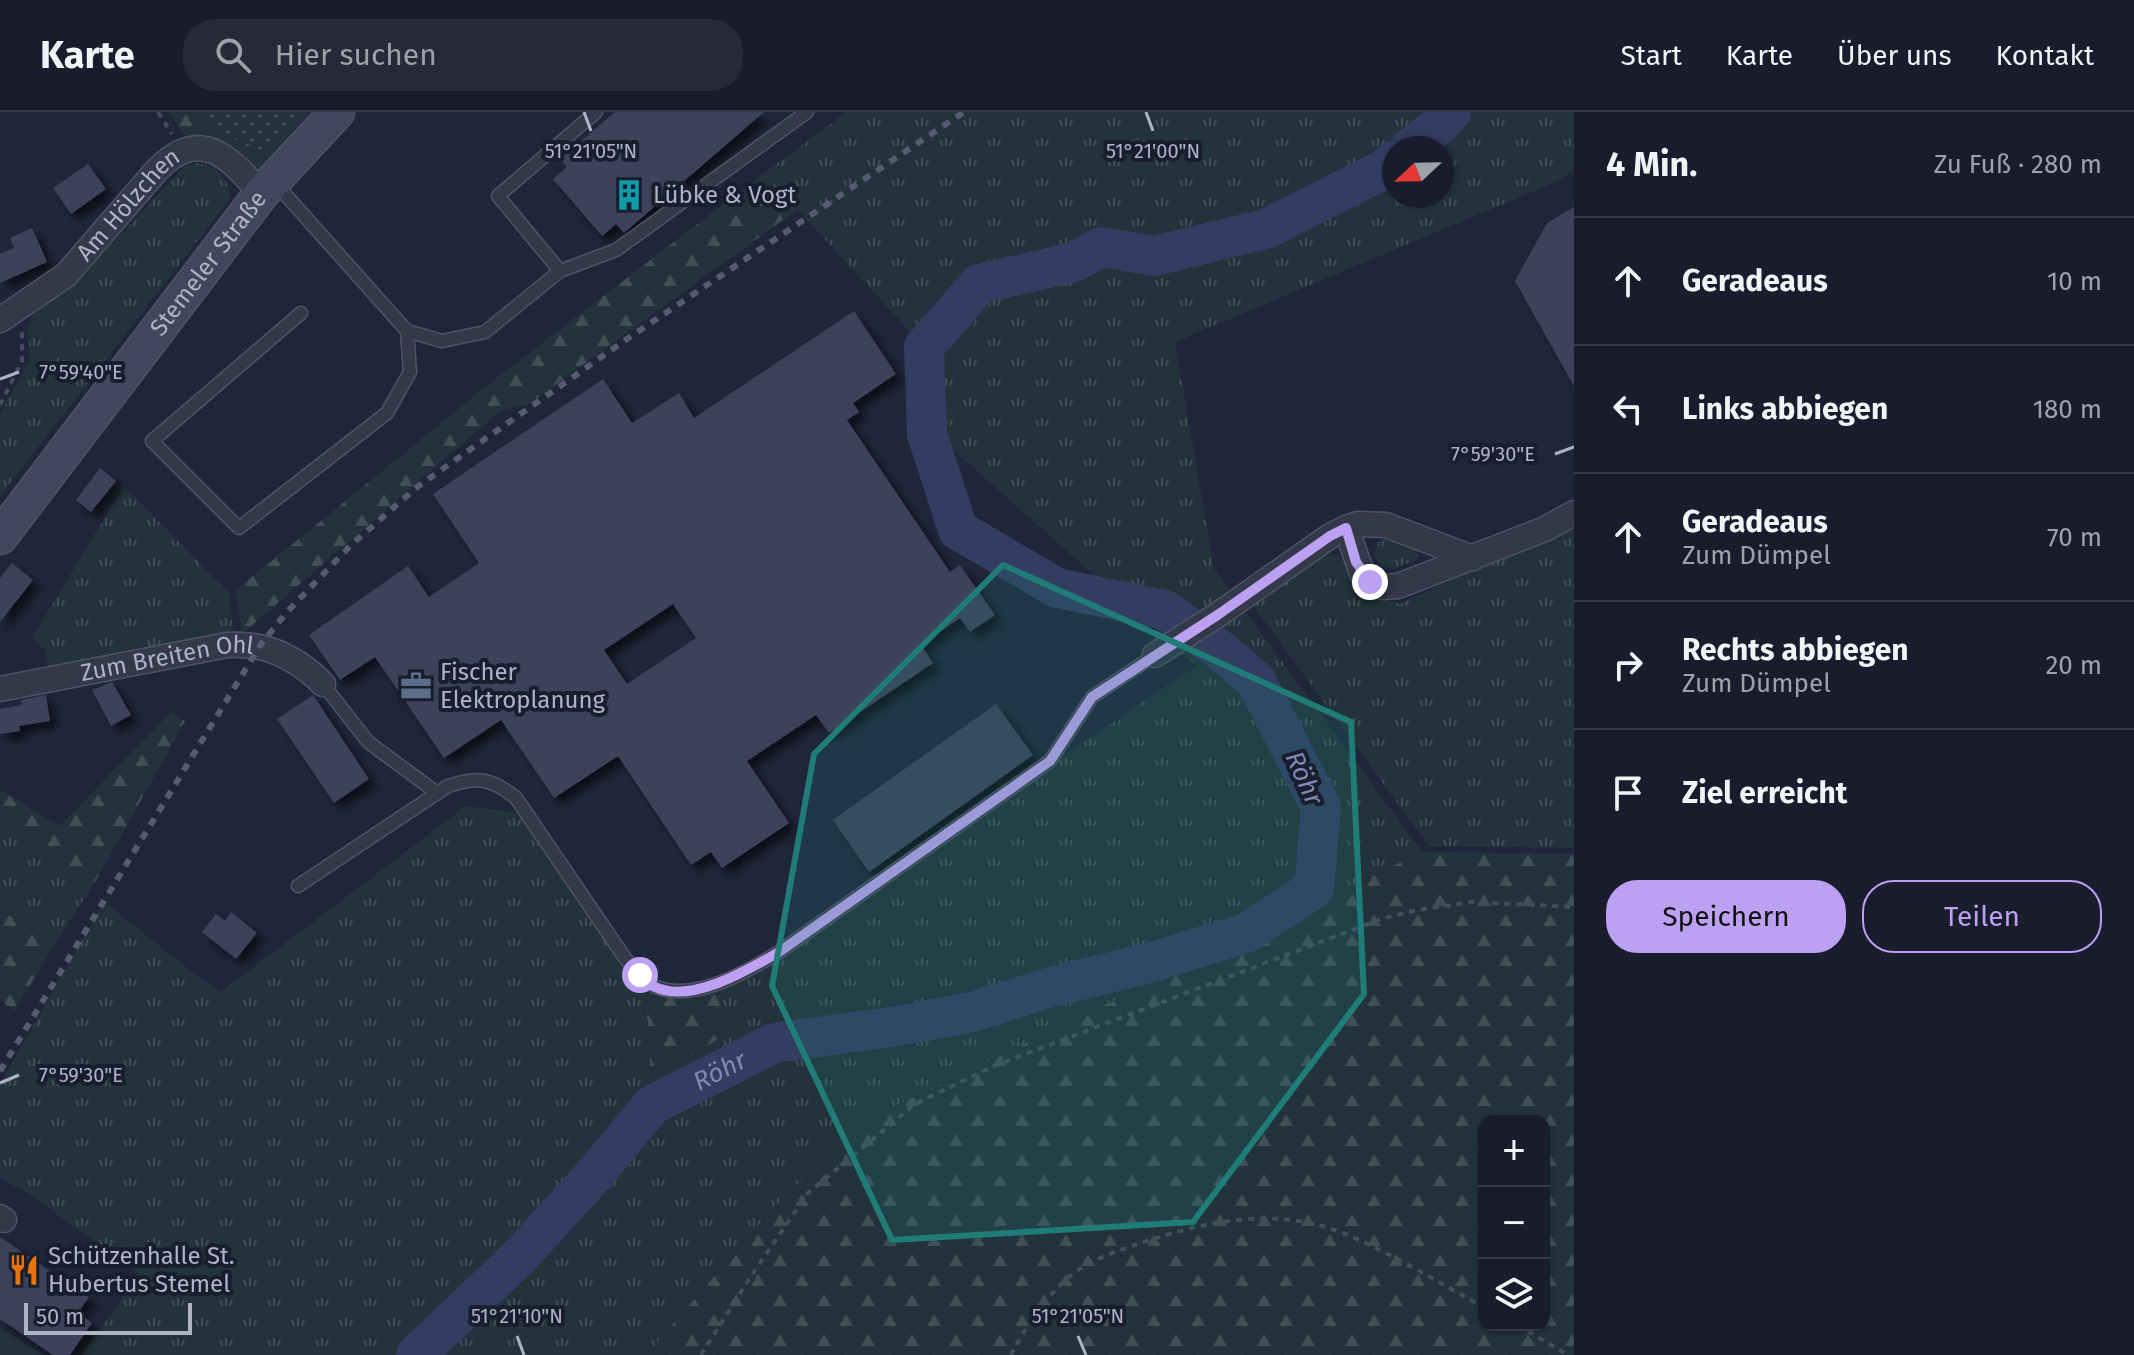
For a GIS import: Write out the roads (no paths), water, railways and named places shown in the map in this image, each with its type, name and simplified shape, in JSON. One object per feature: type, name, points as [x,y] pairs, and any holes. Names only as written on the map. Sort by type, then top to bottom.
[{"type":"main road","name":"Stemeler Straße","points":[[0,537],[267,187],[337,112]]},
{"type":"street","name":"Am Hölzchen","points":[[10,314],[66,275],[157,170],[170,156],[182,150],[206,148],[223,155],[267,187]]},
{"type":"street","points":[[1346,528],[1363,576],[1383,587],[1398,586],[1473,558],[1545,529],[1574,513]]},
{"type":"street","points":[[1155,655],[1330,536],[1358,524],[1386,525],[1473,558]]},
{"type":"street","name":"Zum Breiten Ohl","points":[[0,689],[227,645],[248,644],[292,659],[323,684]]},
{"type":"lane","points":[[560,271],[498,196],[596,112]]},
{"type":"lane","points":[[267,187],[407,331],[442,341],[485,332],[560,271],[616,250],[807,112]]},
{"type":"lane","points":[[301,313],[152,441],[239,528],[387,413],[410,372],[407,331]]},
{"type":"lane","points":[[298,886],[437,793],[472,778],[498,783],[516,798],[625,958],[640,975],[654,987],[677,992],[703,987],[743,974],[779,952],[1050,761],[1092,697],[1155,655]]},
{"type":"lane","points":[[323,684],[368,742],[437,793]]},
{"type":"waterway","name":"Röhr","points":[[1425,136],[1451,112]]},
{"type":"waterway","name":"Röhr","points":[[416,1355],[519,1257],[652,1105],[774,1043],[972,1012],[1051,987],[1149,963],[1246,933],[1314,889],[1321,807],[1256,681],[1165,610],[1057,588],[958,530],[927,434],[924,347],[979,284],[1074,262],[1101,247],[1154,256],[1266,229],[1382,171]]},
{"type":"railway","points":[[0,1071],[261,644],[351,545],[417,487],[624,341],[964,112]]},
{"type":"place","name":"Lübke & Vogt","points":[[629,195]]},
{"type":"place","name":"Fischer Elektroplanung","points":[[416,686]]},
{"type":"place","name":"Schützenhalle St. Hubertus Stemel","points":[[24,1270]]}]
